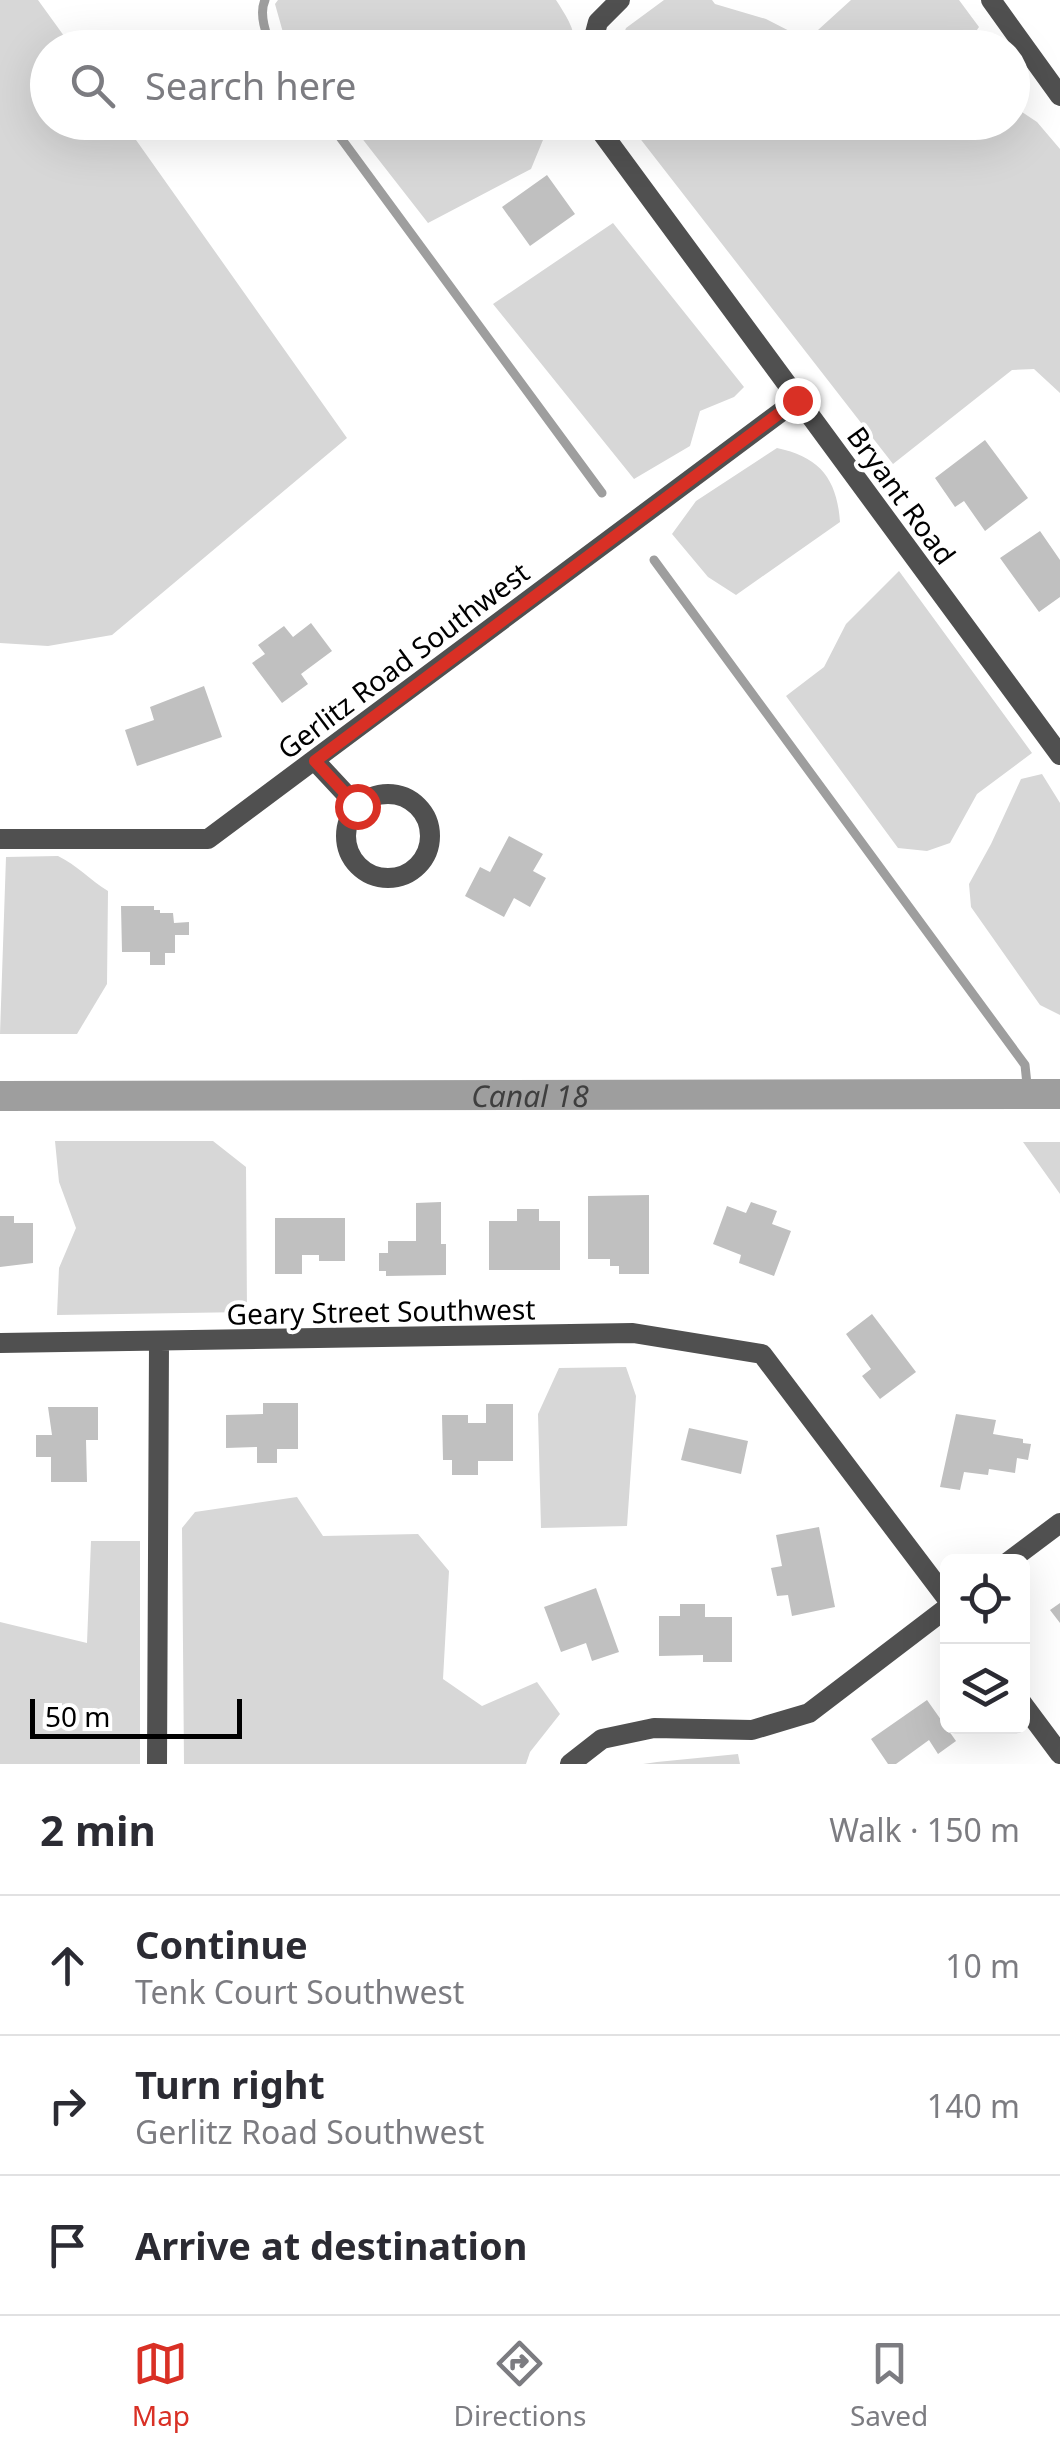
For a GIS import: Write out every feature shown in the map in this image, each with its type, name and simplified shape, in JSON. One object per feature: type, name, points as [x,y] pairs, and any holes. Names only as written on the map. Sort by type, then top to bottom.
[{"type":"street","points":[[596,30],[598,22],[620,0]]},
{"type":"street","points":[[991,0],[1013,30]]},
{"type":"street","points":[[1030,54],[1060,96]]},
{"type":"street","name":"Bryant Road","points":[[607,140],[1060,755]]},
{"type":"street","name":"Gerlitz Road Southwest","points":[[0,839],[208,839],[797,400]]},
{"type":"street","points":[[315,761],[357,806]]},
{"type":"street","points":[[394,794],[417,805],[430,828],[426,854],[418,866],[406,875],[392,878],[376,878],[363,871],[346,848],[348,818],[357,806],[368,798],[394,794]]},
{"type":"street","name":"Geary Street Southwest","points":[[0,1343],[633,1333],[762,1354],[940,1593]]},
{"type":"street","points":[[157,1764],[159,1343]]},
{"type":"street","points":[[1019,1554],[1060,1523]]},
{"type":"street","points":[[570,1764],[602,1739],[654,1728],[752,1730],[808,1713],[940,1610]]},
{"type":"street","points":[[1030,1714],[1060,1754]]},
{"type":"shaded area","points":[[0,0],[38,0],[60,30],[30,30],[30,140],[136,140],[347,438],[112,635],[48,646],[0,643]]},
{"type":"shaded area","points":[[278,0],[556,0],[572,30],[282,30],[275,4]]},
{"type":"shaded area","points":[[664,0],[712,0],[787,30],[625,30]]},
{"type":"shaded area","points":[[851,0],[959,0],[979,27],[818,30]]},
{"type":"shaded area","points":[[1030,117],[1060,149],[1060,393],[1034,369],[1012,370],[893,464],[641,140],[1030,140]]},
{"type":"shaded area","points":[[363,140],[543,140],[531,169],[428,223]]},
{"type":"shaded area","points":[[613,223],[744,387],[734,397],[700,411],[690,446],[634,479],[493,304]]},
{"type":"shaded area","points":[[777,448],[805,457],[824,472],[835,494],[840,522],[736,595],[708,577],[672,534],[696,501]]},
{"type":"shaded area","points":[[899,571],[1032,753],[977,794],[950,843],[927,851],[898,848],[786,696],[824,667],[846,624]]},
{"type":"shaded area","points":[[1042,774],[1060,803],[1060,1015],[1040,1005],[971,907],[969,884],[1021,779]]},
{"type":"shaded area","points":[[58,856],[108,891],[107,984],[77,1034],[0,1034],[6,857]]},
{"type":"shaded area","points":[[55,1141],[213,1141],[246,1167],[247,1312],[57,1315],[59,1268],[76,1228],[59,1182]]},
{"type":"shaded area","points":[[1023,1142],[1060,1142],[1060,1194]]},
{"type":"shaded area","points":[[626,1367],[636,1396],[627,1526],[541,1528],[538,1414],[559,1368]]},
{"type":"shaded area","points":[[297,1497],[323,1536],[418,1534],[449,1571],[443,1679],[482,1706],[537,1682],[560,1714],[530,1752],[526,1764],[184,1764],[182,1528],[195,1512]]},
{"type":"shaded area","points":[[91,1541],[140,1541],[140,1764],[0,1764],[0,1622],[87,1643]]},
{"type":"shaded area","points":[[738,1754],[740,1764],[643,1764],[657,1762]]},
{"type":"building","points":[[547,175],[575,214],[530,246],[502,207]]},
{"type":"building","points":[[985,440],[1028,498],[985,531],[964,501],[955,507],[935,478]]},
{"type":"building","points":[[1040,531],[1060,560],[1060,597],[1039,612],[1000,558]]},
{"type":"building","points":[[311,623],[332,651],[301,674],[308,684],[282,703],[252,663],[265,654],[258,645],[284,626],[293,637]]},
{"type":"building","points":[[204,686],[222,737],[137,766],[125,730],[154,720],[150,707]]},
{"type":"building","points":[[509,836],[543,854],[533,871],[546,878],[530,907],[514,898],[504,917],[465,896],[480,867],[490,872]]},
{"type":"building","points":[[121,906],[154,906],[160,913],[173,913],[174,923],[189,922],[189,935],[175,935],[175,953],[165,953],[165,965],[150,965],[150,952],[122,952]]},
{"type":"building","points":[[649,1195],[649,1274],[619,1274],[619,1266],[610,1266],[610,1259],[588,1259],[588,1196]]},
{"type":"building","points":[[441,1202],[446,1275],[386,1276],[386,1271],[379,1271],[379,1253],[388,1253],[388,1241],[416,1241],[416,1203]]},
{"type":"building","points":[[751,1202],[777,1211],[772,1224],[791,1231],[774,1276],[739,1263],[741,1255],[713,1244],[727,1206],[746,1213]]},
{"type":"building","points":[[517,1209],[539,1209],[539,1221],[560,1221],[560,1270],[489,1270],[489,1221],[517,1221]]},
{"type":"building","points":[[0,1216],[14,1216],[14,1223],[33,1223],[33,1263],[0,1267]]},
{"type":"building","points":[[275,1218],[345,1218],[345,1261],[319,1261],[319,1255],[302,1255],[302,1274],[275,1274]]},
{"type":"building","points":[[872,1314],[916,1372],[880,1399],[862,1376],[871,1369],[846,1334]]},
{"type":"building","points":[[263,1403],[298,1403],[298,1449],[277,1449],[277,1463],[257,1463],[257,1447],[226,1448],[226,1415],[263,1414]]},
{"type":"building","points":[[486,1404],[513,1404],[513,1461],[478,1461],[478,1475],[452,1475],[452,1460],[443,1460],[442,1415],[468,1415],[468,1423],[486,1423]]},
{"type":"building","points":[[48,1407],[98,1407],[98,1440],[86,1440],[87,1482],[51,1482],[51,1457],[36,1457],[36,1435],[52,1435]]},
{"type":"building","points":[[956,1414],[996,1420],[993,1434],[1031,1444],[1028,1460],[1017,1458],[1015,1473],[989,1469],[988,1475],[964,1472],[960,1490],[940,1487]]},
{"type":"building","points":[[689,1428],[748,1441],[741,1474],[681,1460]]},
{"type":"building","points":[[819,1527],[835,1607],[792,1616],[788,1595],[777,1596],[771,1568],[782,1566],[776,1535]]},
{"type":"building","points":[[596,1588],[619,1652],[592,1661],[586,1643],[561,1652],[544,1607]]},
{"type":"building","points":[[1060,1603],[1060,1623],[1050,1610]]},
{"type":"building","points":[[680,1604],[705,1604],[705,1617],[732,1617],[732,1662],[703,1662],[703,1655],[659,1656],[659,1616],[680,1616]]},
{"type":"building","points":[[927,1700],[940,1718],[940,1734],[951,1734],[956,1741],[938,1754],[929,1740],[896,1764],[888,1764],[871,1739]]},
{"type":"waterway","points":[[265,0],[266,30]]},
{"type":"waterway","points":[[342,140],[602,493]]},
{"type":"waterway","points":[[654,560],[1025,1065],[1028,1094]]},
{"type":"waterway","name":"Canal 18","points":[[0,1096],[1060,1094]]},
{"type":"route","points":[[357,806],[315,761],[797,400]]}]
